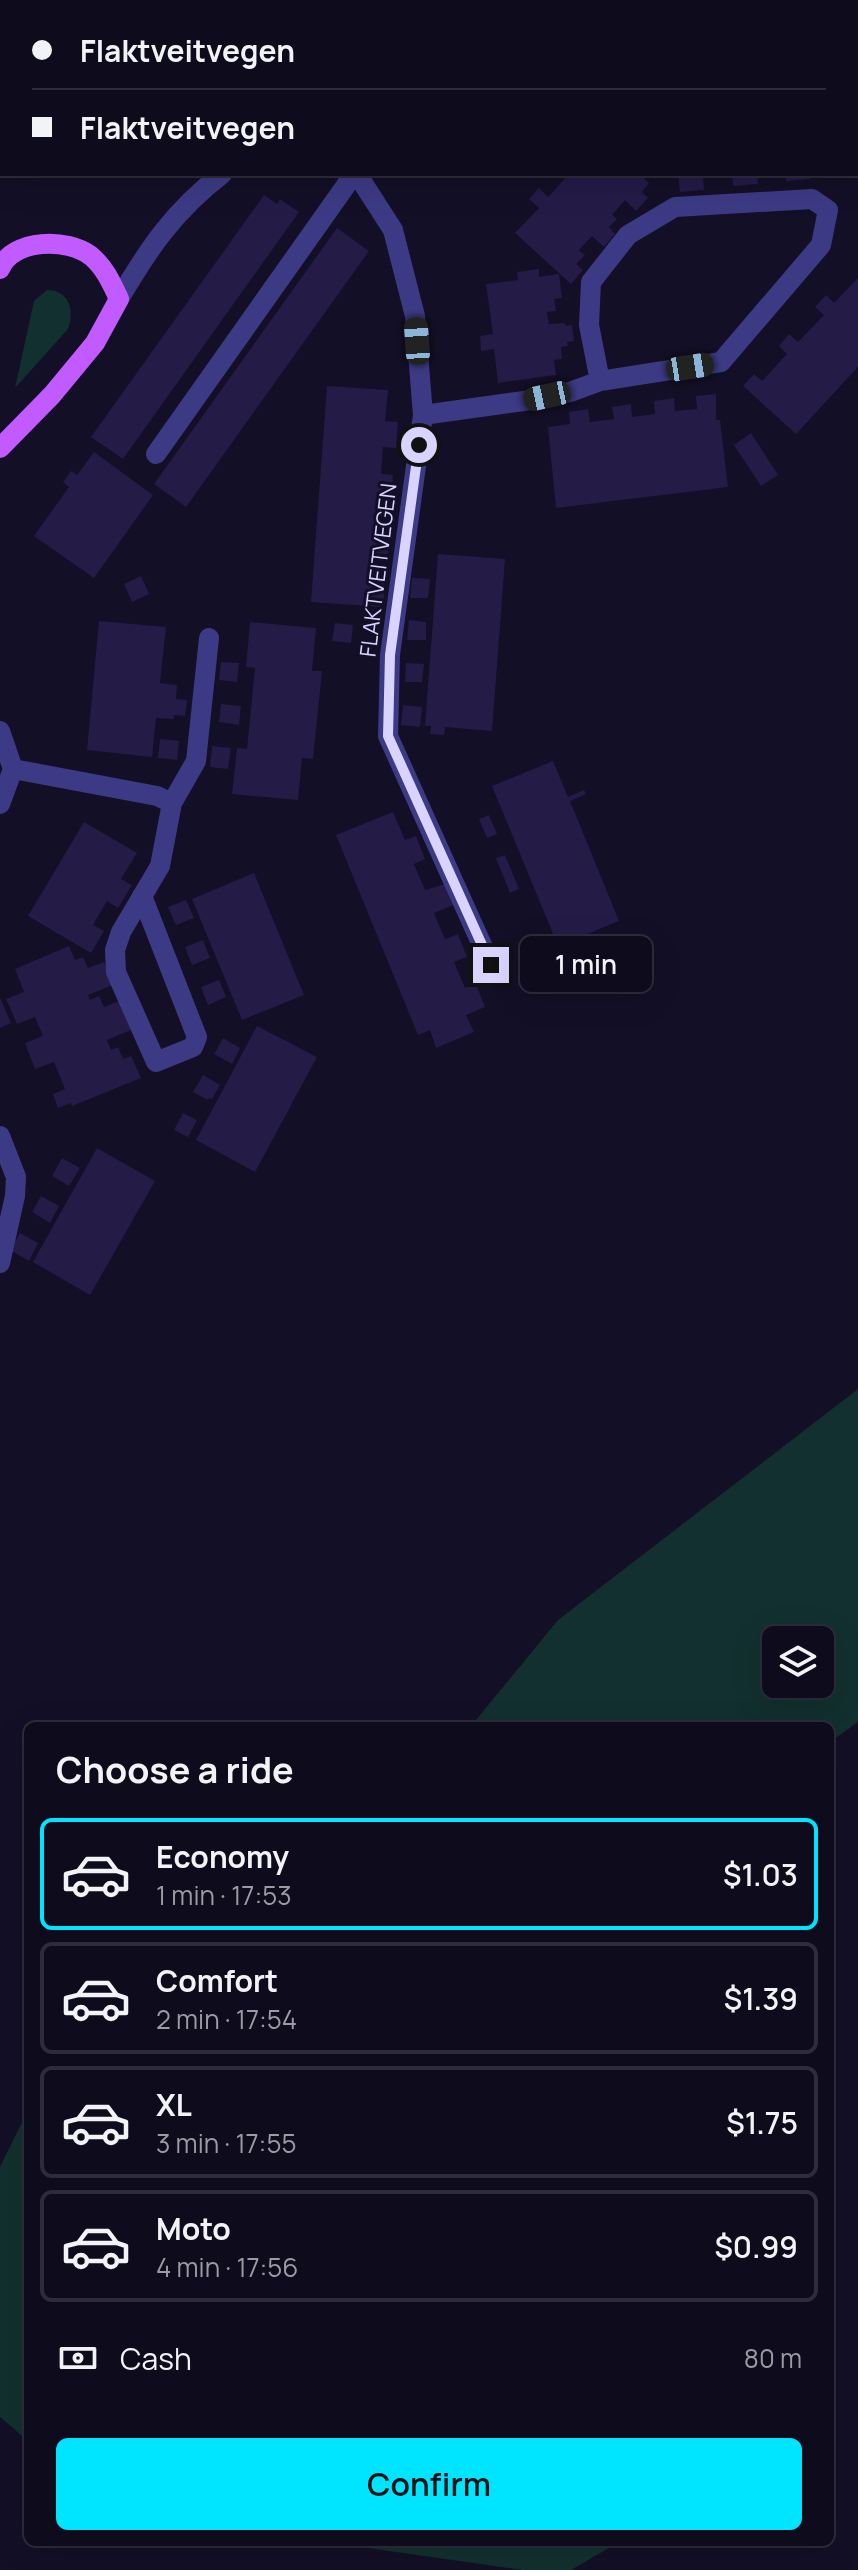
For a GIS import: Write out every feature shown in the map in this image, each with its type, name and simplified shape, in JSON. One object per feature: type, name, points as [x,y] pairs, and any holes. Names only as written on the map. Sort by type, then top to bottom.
[{"type":"main road","points":[[0,269],[4,260],[27,247],[64,243],[88,254],[106,271],[119,299],[95,343],[52,395],[0,448]]},
{"type":"street","points":[[119,299],[142,259],[178,211],[220,176]]},
{"type":"street","name":"FLAKTVEITVEGEN","points":[[156,454],[354,176]]},
{"type":"street","name":"FLAKTVEITVEGEN","points":[[356,176],[393,230],[415,316],[423,415],[390,655],[388,736],[491,965]]},
{"type":"street","points":[[423,415],[524,401],[570,392],[600,381],[721,362],[821,245],[828,210],[812,199],[675,207],[628,235],[591,282],[589,325],[600,381]]},
{"type":"street","points":[[142,896],[197,1037],[193,1047],[156,1062],[116,972],[115,950],[121,932],[142,896],[160,866],[172,803],[196,761],[209,638]]},
{"type":"street","points":[[0,731],[13,769],[0,804]]},
{"type":"street","points":[[13,769],[157,796],[172,803]]},
{"type":"street","points":[[0,1136],[16,1177],[15,1196],[0,1263]]},
{"type":"green space","points":[[47,290],[61,293],[68,302],[71,315],[68,329],[15,388],[34,301]]},
{"type":"green space","points":[[858,1389],[858,1722],[834,1739],[834,1722],[474,1722],[558,1620]]},
{"type":"green space","points":[[24,2118],[24,2438],[0,2417],[0,2167]]},
{"type":"green space","points":[[361,2546],[612,2546],[571,2570],[523,2570]]},
{"type":"building","points":[[567,176],[647,176],[644,179],[649,183],[642,192],[648,198],[636,211],[625,200],[612,215],[617,219],[609,227],[615,234],[604,247],[592,236],[579,250],[585,255],[576,264],[583,270],[571,284],[515,233],[539,208],[529,199],[539,188],[548,197]]},
{"type":"building","points":[[678,176],[716,176],[703,177],[704,190],[680,192]]},
{"type":"building","points":[[732,176],[757,176],[758,184],[733,186]]},
{"type":"building","points":[[786,176],[810,176],[810,179],[786,181]]},
{"type":"building","points":[[264,195],[277,204],[280,199],[299,212],[123,459],[91,437]]},
{"type":"building","points":[[337,228],[369,251],[186,507],[154,484]]},
{"type":"building","points":[[539,269],[539,277],[559,274],[562,298],[554,299],[556,311],[547,312],[549,324],[572,325],[574,341],[561,347],[562,359],[554,360],[556,375],[498,383],[494,349],[481,351],[480,336],[493,334],[486,284],[518,280],[517,272]]},
{"type":"building","points":[[858,278],[858,367],[796,434],[743,386],[754,374],[762,381],[787,354],[779,346],[789,334],[798,342],[824,315],[815,307],[826,295],[834,303]]},
{"type":"building","points":[[327,386],[388,390],[385,421],[398,422],[396,448],[383,447],[381,474],[393,475],[391,500],[380,499],[377,527],[389,528],[388,554],[375,553],[373,580],[385,581],[383,607],[311,602]]},
{"type":"building","points":[[716,394],[716,420],[720,420],[728,487],[556,508],[548,427],[570,424],[569,412],[588,409],[590,422],[614,419],[612,407],[631,404],[632,417],[655,414],[654,401],[674,398],[675,411],[697,409],[696,396]]},
{"type":"building","points":[[751,433],[778,475],[761,486],[734,445]]},
{"type":"building","points":[[94,452],[153,495],[94,578],[34,536],[69,487],[63,482],[71,471],[77,475]]},
{"type":"building","points":[[438,554],[505,559],[492,731],[445,727],[444,735],[430,734],[431,726],[425,726]]},
{"type":"building","points":[[141,576],[149,594],[132,602],[124,584]]},
{"type":"building","points":[[412,578],[430,579],[428,598],[410,598]]},
{"type":"building","points":[[409,620],[426,622],[426,640],[407,640]]},
{"type":"building","points":[[99,621],[166,627],[160,683],[177,685],[176,699],[187,700],[185,716],[156,718],[152,757],[87,750]]},
{"type":"building","points":[[250,622],[316,628],[312,671],[322,671],[313,759],[302,758],[298,800],[232,794],[237,748],[247,749],[255,668],[246,667]]},
{"type":"building","points":[[335,623],[353,625],[351,643],[332,641]]},
{"type":"building","points":[[221,662],[239,663],[237,682],[219,680]]},
{"type":"building","points":[[406,663],[424,664],[422,682],[405,682]]},
{"type":"building","points":[[221,704],[241,706],[239,725],[219,722]]},
{"type":"building","points":[[403,705],[422,707],[420,727],[401,725]]},
{"type":"building","points":[[160,739],[179,741],[177,760],[158,758]]},
{"type":"building","points":[[212,746],[231,748],[228,769],[210,767]]},
{"type":"building","points":[[553,761],[568,797],[584,790],[586,794],[570,801],[619,921],[558,946],[492,786]]},
{"type":"building","points":[[393,812],[405,840],[416,836],[425,859],[414,864],[425,890],[445,884],[454,905],[434,913],[445,939],[458,934],[467,957],[454,962],[465,988],[476,984],[485,1007],[466,1015],[474,1032],[436,1048],[430,1030],[418,1035],[336,835]]},
{"type":"building","points":[[489,815],[497,834],[487,838],[479,819]]},
{"type":"building","points":[[84,822],[137,853],[121,879],[132,885],[118,908],[107,901],[93,925],[104,931],[91,953],[28,916]]},
{"type":"building","points":[[505,855],[519,889],[510,893],[496,858]]},
{"type":"building","points":[[254,873],[304,995],[242,1020],[192,899]]},
{"type":"building","points":[[186,900],[194,918],[176,925],[168,907]]},
{"type":"building","points":[[203,940],[210,958],[192,965],[185,947]]},
{"type":"building","points":[[69,946],[75,960],[83,957],[88,968],[104,962],[113,985],[88,995],[90,1000],[99,996],[104,1007],[119,1001],[131,1030],[107,1040],[111,1050],[118,1047],[123,1059],[131,1056],[141,1078],[72,1106],[71,1103],[58,1108],[53,1094],[65,1089],[54,1062],[35,1069],[25,1043],[43,1036],[35,1017],[17,1024],[6,999],[24,992],[15,969]]},
{"type":"building","points":[[552,948],[559,965],[541,972],[534,955]]},
{"type":"building","points":[[219,980],[226,997],[208,1005],[201,987]]},
{"type":"building","points":[[0,998],[11,1023],[0,1028]]},
{"type":"building","points":[[257,1026],[317,1057],[255,1172],[196,1140]]},
{"type":"building","points":[[223,1038],[240,1048],[232,1064],[214,1054]]},
{"type":"building","points":[[203,1075],[220,1085],[212,1099],[193,1092]]},
{"type":"building","points":[[183,1113],[197,1120],[188,1137],[174,1130]]},
{"type":"building","points":[[97,1148],[155,1181],[90,1295],[33,1262]]},
{"type":"building","points":[[62,1158],[80,1168],[69,1186],[52,1176]]},
{"type":"building","points":[[41,1196],[59,1206],[50,1223],[32,1212]]},
{"type":"building","points":[[20,1233],[38,1243],[29,1261],[10,1250]]},
{"type":"route","points":[[419,445],[390,655],[388,736],[491,965]]}]
